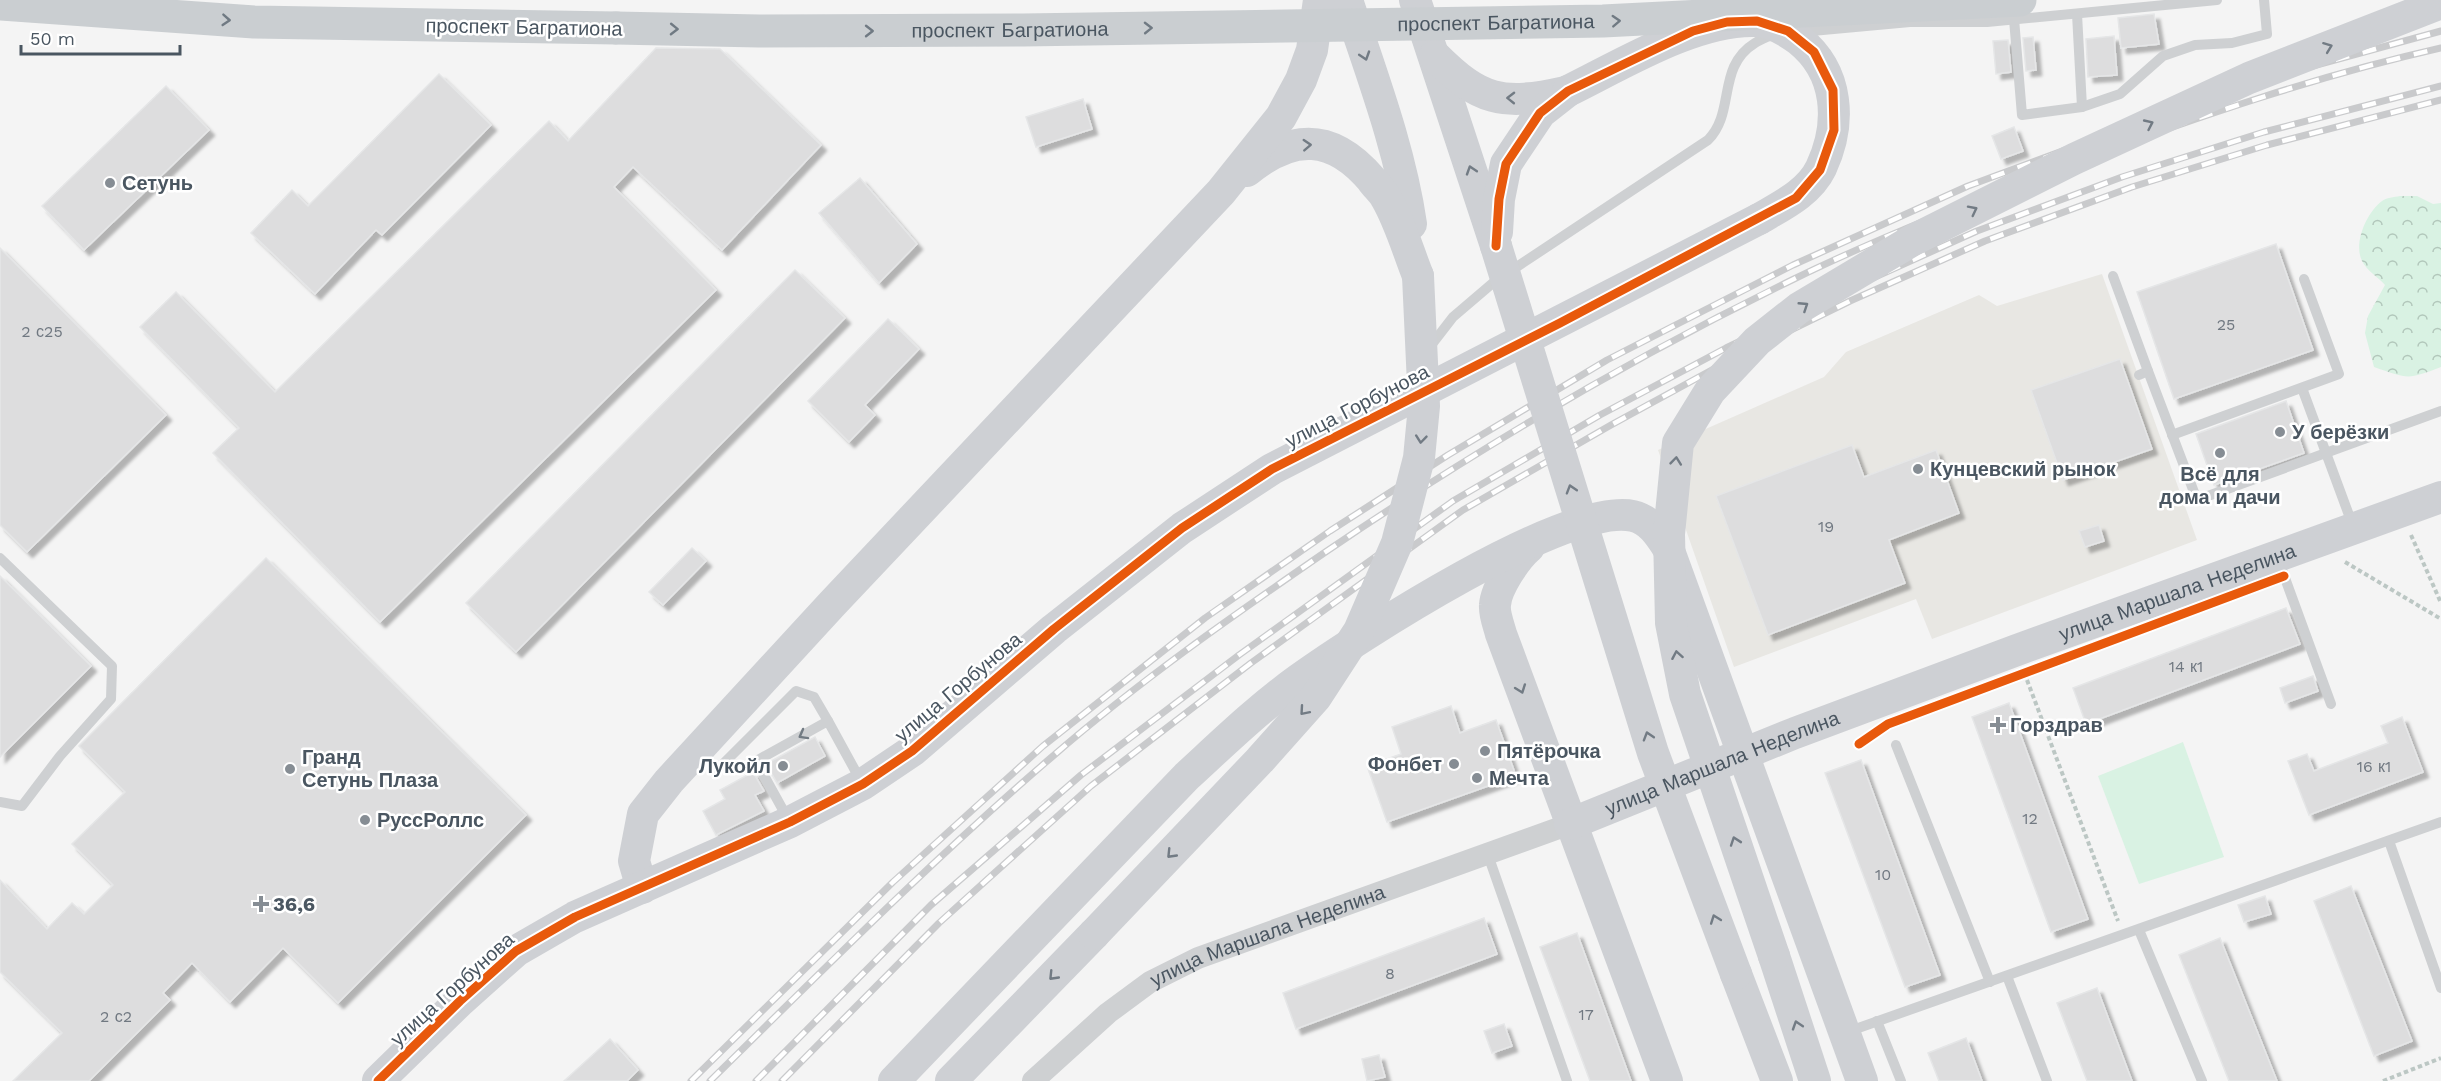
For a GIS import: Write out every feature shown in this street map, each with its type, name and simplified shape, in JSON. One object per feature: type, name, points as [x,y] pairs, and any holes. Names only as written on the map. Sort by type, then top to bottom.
[{"type":"main road","name":"проспект Багратиона","points":[[0,4],[254,22],[759,31],[1011,30],[1603,21],[2017,10]]},
{"type":"street","points":[[642,888],[634,861],[643,814],[669,781],[1221,192],[1281,117],[1301,80],[1312,50],[1319,0]]},
{"type":"street","points":[[951,1081],[1260,760],[1316,697],[1359,631],[1396,543],[1419,458],[1424,406],[1418,276],[1408,203],[1384,116],[1347,0]]},
{"type":"street","points":[[1415,0],[1496,246],[1653,753],[1777,1081]]},
{"type":"street","points":[[1815,1081],[1685,694],[1671,623],[1669,534],[1678,443],[1710,391],[1757,341],[1799,308],[1913,240],[2074,159],[2249,78],[2441,3]]},
{"type":"street","name":"улица Горбунова","points":[[378,1081],[460,1000],[516,951],[575,917],[790,822],[863,784],[912,751],[1054,629],[1182,528],[1272,469],[1565,320],[1796,198],[1820,170],[1834,130],[1833,90],[1814,52],[1788,31],[1757,21],[1727,22],[1693,31],[1568,91]]},
{"type":"street","points":[[1433,54],[1459,80],[1480,92],[1500,98],[1534,99],[1568,91]]},
{"type":"street","points":[[1496,246],[1499,199],[1506,164],[1540,113],[1568,91]]},
{"type":"street","points":[[1221,192],[1263,158],[1289,146],[1316,144],[1339,149],[1362,168],[1386,198],[1418,276]]},
{"type":"street","name":"улица Маршала Неделина","points":[[1033,1081],[1108,1013],[1150,982],[1198,958],[1488,855],[1743,753],[2441,497]]},
{"type":"street","points":[[894,1081],[1187,776],[1239,728],[1297,681],[1445,586],[1540,538],[1581,521],[1610,515],[1634,516],[1655,528],[1668,548],[1862,1081]]},
{"type":"street","points":[[1540,538],[1522,553],[1504,580],[1495,605],[1501,634],[1667,1081]]},
{"type":"street","points":[[1445,586],[1464,584],[1477,595],[1501,634]]},
{"type":"street","points":[[1750,1013],[1761,1081]]},
{"type":"lane","points":[[1414,397],[1413,369],[1453,317],[1494,282],[1708,140],[1718,130],[1732,69],[1747,48],[1770,35],[1910,22],[1987,22],[2017,10],[2077,14],[2217,0]]},
{"type":"lane","points":[[2017,10],[2022,115],[2082,107],[2120,94],[2163,56],[2195,45],[2232,43],[2267,34],[2264,0]]},
{"type":"lane","points":[[2077,14],[2082,107]]},
{"type":"lane","points":[[2113,276],[2143,373],[2172,435],[2197,500],[2441,411]]},
{"type":"lane","points":[[2172,435],[2339,374],[2304,279]]},
{"type":"lane","points":[[2302,388],[2354,529]]},
{"type":"lane","points":[[2277,556],[2331,704]]},
{"type":"lane","points":[[0,558],[112,666],[111,699],[60,756],[22,806],[0,802]]},
{"type":"lane","points":[[715,772],[796,691],[814,697],[863,784]]},
{"type":"lane","points":[[790,822],[756,761],[828,721]]},
{"type":"lane","points":[[1896,745],[1990,982]]},
{"type":"lane","points":[[1844,1033],[2124,936],[2441,822]]},
{"type":"lane","points":[[2389,841],[2441,988]]},
{"type":"lane","points":[[1488,855],[1567,1081]]},
{"type":"lane","points":[[2139,930],[2202,1081]]},
{"type":"lane","points":[[2007,976],[2047,1081]]},
{"type":"lane","points":[[1877,1021],[1901,1081]]},
{"type":"path","points":[[2420,527],[2409,531],[2441,603]]},
{"type":"path","points":[[2344,562],[2441,620]]},
{"type":"path","points":[[2031,670],[2023,677],[2124,936]]},
{"type":"path","points":[[2383,1081],[2441,1058]]},
{"type":"shaded area","name":"Кунцевский рынок","points":[[2102,274],[2197,540],[1932,639],[1916,599],[1734,667],[1658,450],[1824,377],[1846,352],[1979,295],[1997,306]]},
{"type":"green space","points":[[2417,196],[2433,204],[2441,203],[2441,367],[2414,376],[2402,376],[2374,367],[2365,333],[2368,316],[2385,285],[2369,271],[2362,261],[2360,237],[2376,206],[2386,199]]},
{"type":"green space","points":[[2183,742],[2224,857],[2139,884],[2098,776]]},
{"type":"building","points":[[2154,14],[2159,44],[2121,48],[2118,18]]},
{"type":"building","points":[[2114,36],[2117,75],[2088,77],[2086,39]]},
{"type":"building","points":[[2033,37],[2036,70],[2026,71],[2023,38]]},
{"type":"building","points":[[2008,40],[2011,72],[1996,74],[1993,41]]},
{"type":"building","points":[[656,48],[720,49],[821,145],[722,250],[633,167],[614,187],[716,290],[380,622],[213,453],[239,428],[140,327],[176,292],[275,392],[549,121],[568,141]]},
{"type":"building","points":[[439,74],[491,125],[382,235],[376,230],[315,294],[251,233],[292,190],[308,206]]},
{"type":"building","name":"Сетунь","points":[[166,86],[209,130],[84,250],[42,206]]},
{"type":"building","points":[[1083,99],[1092,129],[1036,147],[1026,117]]},
{"type":"building","points":[[2014,127],[2023,151],[2001,159],[1992,136]]},
{"type":"building","points":[[860,178],[917,244],[879,283],[819,213]]},
{"type":"building","points":[[2276,244],[2313,350],[2174,399],[2137,292]]},
{"type":"building","points":[[0,248],[166,415],[27,552],[0,525]]},
{"type":"building","points":[[795,270],[845,318],[516,652],[466,603]]},
{"type":"building","points":[[888,319],[919,349],[865,405],[875,415],[849,442],[808,401]]},
{"type":"building","points":[[2120,359],[2152,449],[2063,480],[2031,390]]},
{"type":"building","points":[[2286,401],[2304,453],[2214,485],[2196,434]]},
{"type":"building","points":[[1852,445],[1864,477],[1936,450],[1959,513],[1889,540],[1905,583],[1768,635],[1716,496]]},
{"type":"building","points":[[2099,525],[2104,541],[2085,547],[2079,531]]},
{"type":"building","points":[[692,548],[706,561],[663,605],[649,592]]},
{"type":"building","name":"Гранд Сетунь Плаза","points":[[266,558],[526,815],[338,1003],[283,948],[230,1002],[192,963],[163,993],[170,1000],[89,1081],[13,1081],[62,1033],[0,972],[0,880],[47,929],[72,903],[84,914],[113,885],[72,844],[125,792],[79,746]]},
{"type":"building","points":[[0,576],[91,666],[0,757]]},
{"type":"building","points":[[2286,608],[2300,644],[2086,724],[2073,688]]},
{"type":"building","points":[[2313,676],[2318,691],[2285,703],[2280,688]]},
{"type":"building","points":[[2009,703],[2088,919],[2051,932],[1972,717]]},
{"type":"building","points":[[1451,706],[1460,733],[1496,720],[1516,776],[1387,822],[1367,766],[1401,754],[1392,727]]},
{"type":"building","points":[[2402,717],[2423,772],[2309,815],[2288,761],[2307,754],[2314,771],[2388,743],[2381,726]]},
{"type":"building","points":[[815,737],[825,756],[777,783],[766,764]]},
{"type":"building","points":[[1861,760],[1940,975],[1905,987],[1825,773]]},
{"type":"building","points":[[753,772],[764,791],[755,795],[764,811],[716,835],[703,811],[725,799],[720,790]]},
{"type":"building","points":[[2351,886],[2412,1041],[2374,1056],[2314,901]]},
{"type":"building","points":[[2265,896],[2271,914],[2244,922],[2238,905]]},
{"type":"building","points":[[1484,918],[1497,954],[1296,1029],[1283,993]]},
{"type":"building","points":[[1577,933],[1631,1081],[1590,1081],[1540,947]]},
{"type":"building","points":[[2220,938],[2277,1081],[2229,1081],[2179,955]]},
{"type":"building","points":[[2097,988],[2132,1081],[2087,1081],[2057,1003]]},
{"type":"building","points":[[1504,1024],[1512,1046],[1492,1053],[1484,1031]]},
{"type":"building","points":[[1966,1038],[1982,1081],[1939,1081],[1928,1053]]},
{"type":"building","points":[[610,1039],[638,1070],[627,1081],[564,1081]]},
{"type":"building","points":[[1379,1055],[1385,1077],[1367,1081],[1362,1059]]},
{"type":"railway","points":[[691,1081],[893,882],[1043,746],[1205,618],[1330,531],[1448,455],[1607,360],[1793,265],[1968,186],[2160,115],[2284,74],[2441,31]]},
{"type":"railway","points":[[710,1081],[879,916],[1008,795],[1118,702],[1220,626],[1324,553],[1438,478],[1554,407],[1733,309],[1829,262],[1935,217],[2079,161],[2213,113],[2303,84],[2441,48]]},
{"type":"railway","points":[[756,1081],[931,905],[1081,775],[1239,655],[1453,501],[1600,415],[1726,348],[1844,291],[1977,231],[2122,177],[2264,132],[2441,86]]},
{"type":"railway","points":[[782,1081],[939,923],[1091,786],[1251,663],[1463,510],[1732,359],[1850,301],[1985,241],[2132,187],[2267,145],[2441,100]]},
{"type":"cycle path","points":[[378,1081],[460,1001],[516,951],[575,917],[790,822],[863,784],[912,751],[1054,629],[1182,528],[1272,469],[1560,323],[1796,198],[1820,170],[1834,130],[1833,90],[1814,52],[1788,31],[1757,21],[1727,22],[1693,31],[1568,91],[1540,113],[1506,164],[1499,199],[1496,246]]},
{"type":"cycle path","points":[[1859,744],[1888,724],[2284,576]]},
{"type":"place","name":"Сетунь","points":[[110,183]]},
{"type":"place","name":"У берёзки","points":[[2280,432]]},
{"type":"place","name":"Всё для дома и дачи","points":[[2220,453]]},
{"type":"place","name":"Кунцевский рынок","points":[[1918,469]]},
{"type":"place","name":"Горздрав","points":[[1998,725]]},
{"type":"place","name":"Пятёрочка","points":[[1485,751]]},
{"type":"place","name":"Фонбет","points":[[1454,764]]},
{"type":"place","name":"Лукойл","points":[[783,766]]},
{"type":"place","name":"Гранд Сетунь Плаза","points":[[290,769]]},
{"type":"place","name":"Мечта","points":[[1477,778]]},
{"type":"place","name":"РуссРоллс","points":[[365,820]]},
{"type":"place","name":"36,6","points":[[261,904]]}]
